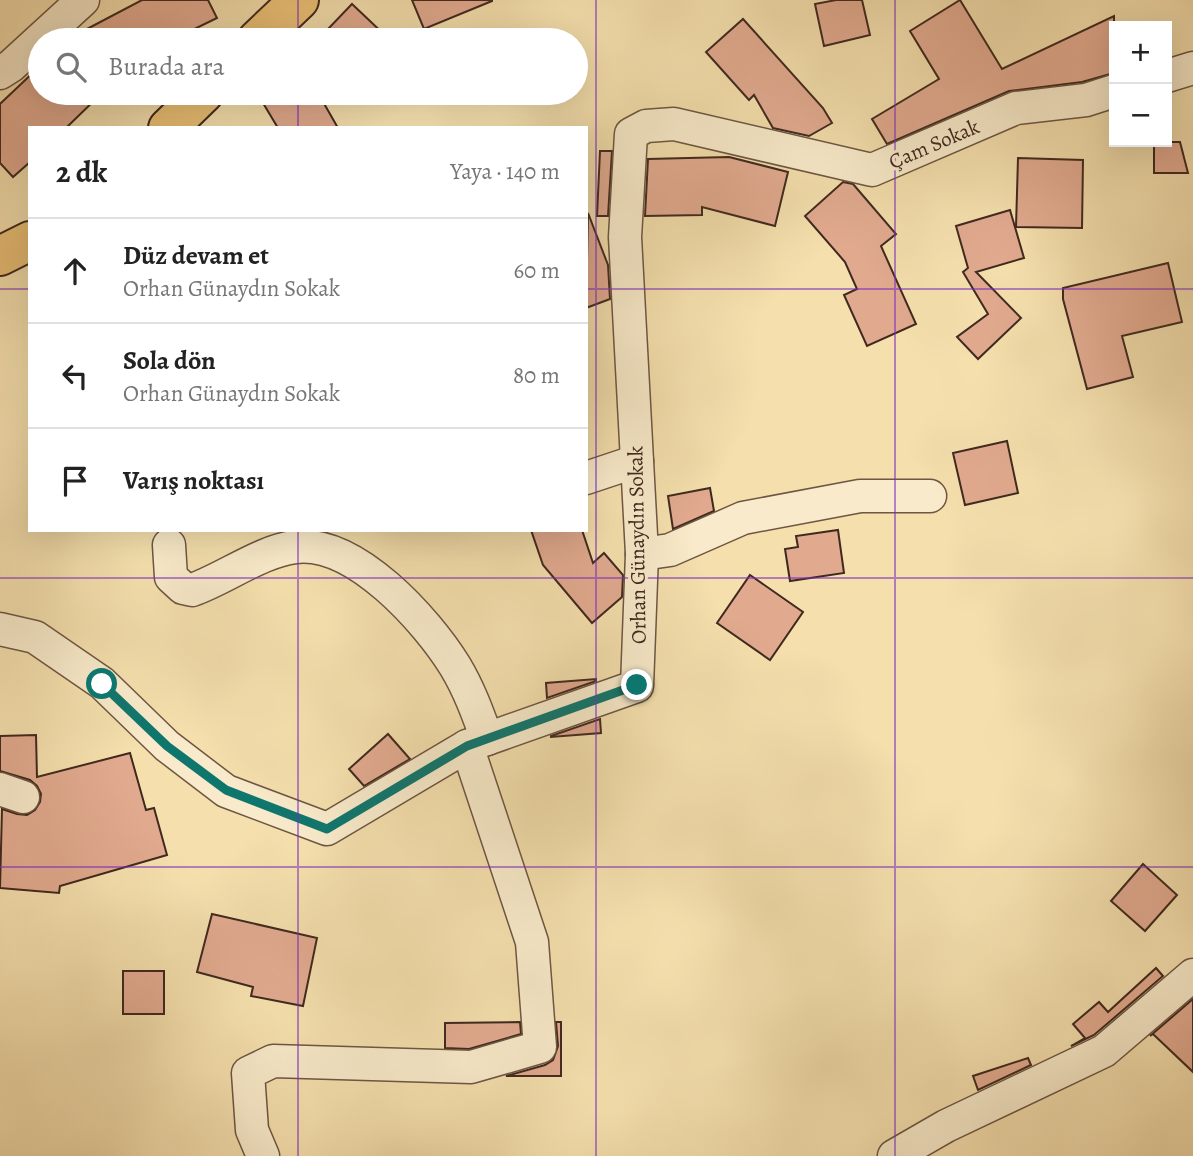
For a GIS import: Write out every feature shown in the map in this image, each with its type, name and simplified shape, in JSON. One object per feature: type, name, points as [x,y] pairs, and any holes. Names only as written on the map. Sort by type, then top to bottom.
[{"type":"main road","points":[[270,28],[299,0]]},
{"type":"main road","points":[[169,126],[191,105]]},
{"type":"main road","points":[[0,256],[28,242]]},
{"type":"street","points":[[53,28],[83,0]]},
{"type":"street","points":[[0,73],[28,51]]},
{"type":"street","points":[[1172,74],[1193,68]]},
{"type":"street","name":"Çam Sokak","points":[[631,134],[646,126],[674,124],[873,170],[1016,108],[1086,100],[1109,93]]},
{"type":"street","name":"Orhan Günaydın Sokak","points":[[0,629],[35,637],[102,684],[167,746],[226,790],[327,829],[477,743],[637,685],[642,554],[625,237],[631,134]]},
{"type":"street","points":[[588,477],[637,461]]},
{"type":"street","points":[[642,554],[670,550],[743,518],[860,496],[930,496]]},
{"type":"street","points":[[169,545],[171,577],[183,588],[192,590],[275,552],[298,546],[327,551],[361,566],[396,594],[454,665],[471,696],[477,743],[532,942],[540,1047],[471,1067],[273,1061],[248,1073],[252,1130],[263,1156]]},
{"type":"street","points":[[894,1156],[946,1126],[1104,1051],[1193,975]]},
{"type":"building","points":[[142,0],[208,0],[217,18],[197,28],[89,28]]},
{"type":"building","points":[[412,0],[492,0],[426,28],[424,28]]},
{"type":"building","points":[[836,0],[862,0],[870,35],[824,46],[815,4]]},
{"type":"building","points":[[960,0],[1002,69],[1114,16],[1114,21],[1109,21],[1109,74],[1082,82],[1009,91],[887,144],[872,119],[939,79],[910,31]]},
{"type":"building","points":[[352,4],[377,28],[329,28]]},
{"type":"building","points":[[743,19],[823,108],[832,123],[809,136],[773,128],[754,95],[749,100],[706,52]]},
{"type":"building","points":[[28,77],[28,105],[90,105],[68,126],[28,126],[28,164],[13,177],[0,163],[0,104]]},
{"type":"building","points":[[264,105],[325,105],[337,126],[277,126]]},
{"type":"building","points":[[1172,142],[1180,142],[1188,173],[1154,173],[1154,147],[1172,147]]},
{"type":"building","points":[[600,151],[612,151],[608,216],[597,216]]},
{"type":"building","points":[[729,157],[788,172],[775,226],[702,207],[702,215],[645,216],[648,159]]},
{"type":"building","points":[[1018,158],[1083,160],[1082,228],[1016,227]]},
{"type":"building","points":[[843,182],[853,184],[896,234],[881,246],[916,324],[867,346],[844,295],[857,289],[845,262],[805,216]]},
{"type":"building","points":[[1010,210],[1024,258],[976,272],[1021,318],[978,359],[957,337],[988,314],[963,272],[968,268],[956,226]]},
{"type":"building","points":[[588,213],[608,265],[610,299],[588,307]]},
{"type":"building","points":[[1168,263],[1182,322],[1122,336],[1133,377],[1087,389],[1063,299],[1063,288]]},
{"type":"building","points":[[1007,441],[1018,493],[965,505],[953,453]]},
{"type":"building","points":[[710,488],[714,511],[673,529],[668,496]]},
{"type":"building","points":[[838,530],[844,573],[790,581],[785,549],[798,547],[796,536]]},
{"type":"building","points":[[532,532],[583,532],[593,563],[604,553],[623,575],[622,597],[592,623],[543,565]]},
{"type":"building","points":[[750,575],[803,612],[770,660],[717,623]]},
{"type":"building","points":[[596,681],[547,698],[546,683]]},
{"type":"building","points":[[600,719],[601,733],[551,737],[551,736]]},
{"type":"building","points":[[388,734],[410,759],[364,786],[349,769]]},
{"type":"building","points":[[36,735],[37,777],[130,753],[146,810],[154,808],[167,855],[60,886],[59,893],[0,888],[2,809],[27,815],[35,810],[41,794],[30,780],[0,771],[0,736]]},
{"type":"building","points":[[1143,864],[1177,895],[1145,931],[1111,901]]},
{"type":"building","points":[[212,914],[317,938],[303,1006],[251,996],[253,987],[197,972]]},
{"type":"building","points":[[1156,968],[1163,976],[1094,1035],[1071,1046],[1085,1038],[1073,1024],[1099,1002],[1108,1012]]},
{"type":"building","points":[[123,971],[164,971],[164,1014],[123,1014]]},
{"type":"building","points":[[1193,999],[1193,1072],[1153,1034],[1150,1036]]},
{"type":"building","points":[[520,1022],[521,1034],[469,1049],[445,1048],[445,1023]]},
{"type":"building","points":[[556,1022],[561,1022],[561,1076],[506,1076],[545,1065],[553,1060],[558,1046]]},
{"type":"building","points":[[1028,1058],[1031,1065],[978,1090],[973,1076]]},
{"type":"route","points":[[102,684],[167,746],[226,790],[327,829],[467,746],[637,685]]}]
